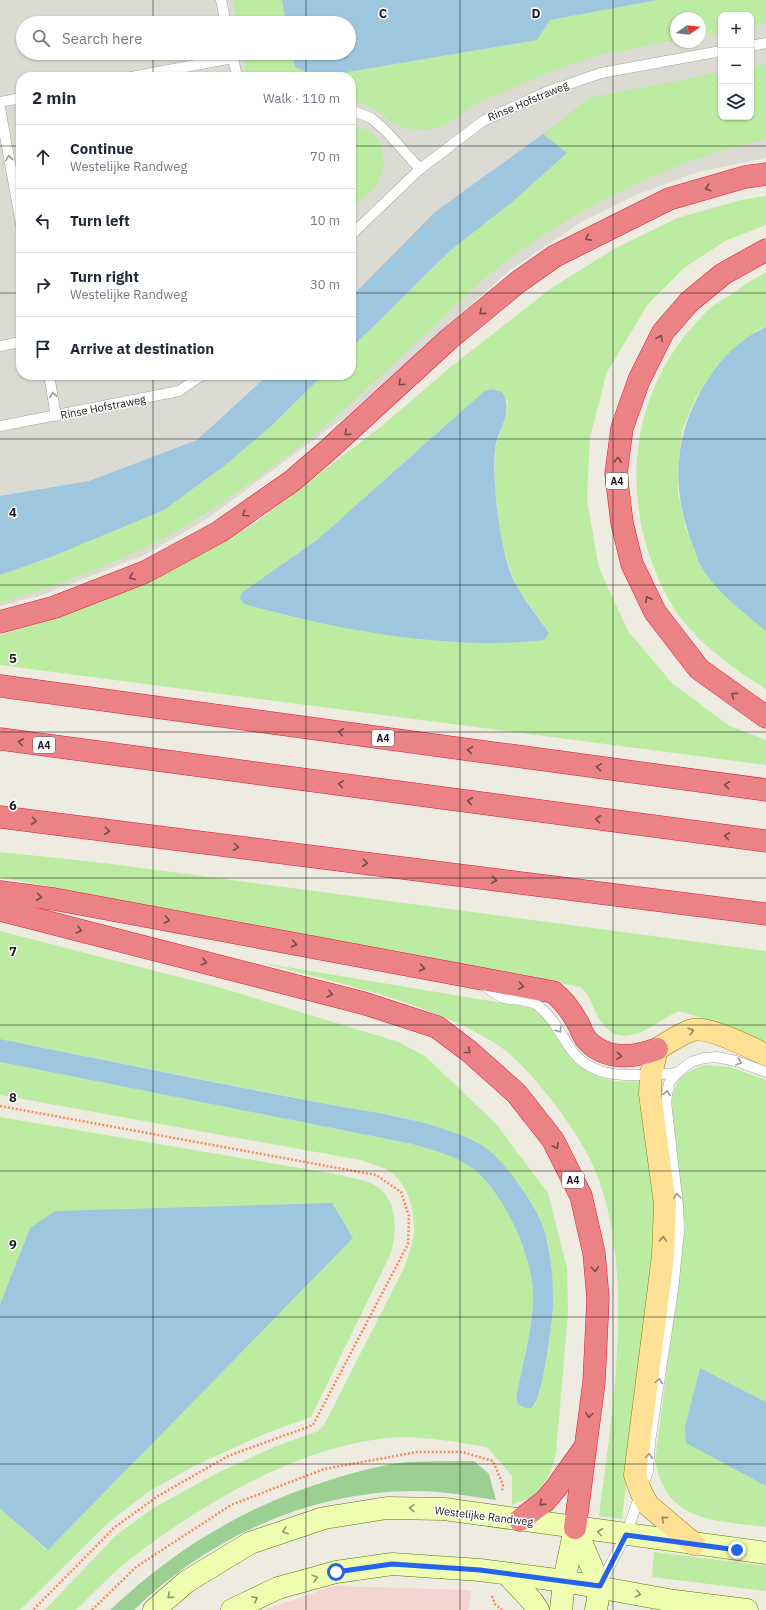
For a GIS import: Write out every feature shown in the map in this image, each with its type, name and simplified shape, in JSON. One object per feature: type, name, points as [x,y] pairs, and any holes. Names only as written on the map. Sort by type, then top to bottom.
[{"type":"highway","points":[[0,622],[55,607],[145,572],[219,532],[292,481],[449,339],[518,282],[555,256],[669,199],[756,175]]},
{"type":"highway","name":"A4","points":[[766,250],[723,274],[688,302],[663,332],[639,380],[622,428],[616,474],[622,523],[632,564],[655,612],[699,669],[766,716]]},
{"type":"highway","name":"A4","points":[[0,686],[766,790]]},
{"type":"highway","name":"A4","points":[[0,739],[766,841]]},
{"type":"highway","points":[[0,817],[766,914]]},
{"type":"highway","points":[[0,892],[62,900],[553,992],[564,1000],[586,1039],[599,1050],[612,1055],[629,1056],[641,1055],[657,1049]]},
{"type":"highway","name":"A4","points":[[0,910],[363,1003],[438,1027],[470,1052],[517,1094],[553,1140],[581,1196],[594,1253],[598,1298],[594,1382],[575,1528]]},
{"type":"highway","name":"A4","points":[[520,1520],[545,1501],[585,1448]]},
{"type":"main road","points":[[694,1544],[648,1505],[641,1492],[635,1475],[663,1256],[665,1204],[650,1094],[651,1074],[657,1049],[693,1030],[702,1029],[746,1045],[766,1055]]},
{"type":"street","name":"Westelijke Randweg","points":[[154,1610],[186,1582],[250,1543],[324,1518],[387,1508],[444,1509],[766,1553]]},
{"type":"street","points":[[561,1610],[564,1581],[575,1528]]},
{"type":"street","points":[[575,1528],[600,1586],[596,1610]]},
{"type":"street","points":[[232,1610],[278,1588],[336,1572],[392,1564],[480,1570],[600,1586],[668,1606],[747,1610]]},
{"type":"street","points":[[507,1574],[532,1601],[538,1610]]},
{"type":"lane","points":[[221,0],[224,16]]},
{"type":"lane","points":[[754,45],[766,43]]},
{"type":"lane","name":"Rinse Hofstraweg","points":[[356,230],[420,169],[483,121],[546,92],[601,73],[718,52]]},
{"type":"lane","points":[[154,72],[209,60]]},
{"type":"lane","points":[[233,60],[236,72]]},
{"type":"lane","points":[[0,102],[16,99]]},
{"type":"lane","points":[[0,108],[16,196]]},
{"type":"lane","points":[[356,112],[371,118],[386,130],[420,169]]},
{"type":"lane","points":[[756,175],[766,167]]},
{"type":"lane","points":[[0,346],[16,343]]},
{"type":"lane","points":[[50,380],[56,416]]},
{"type":"lane","name":"Rinse Hofstraweg","points":[[0,426],[179,391],[195,380]]},
{"type":"lane","points":[[468,976],[503,997],[535,1003],[547,1014],[571,1050],[582,1062],[596,1071],[617,1076],[677,1073]]},
{"type":"lane","points":[[600,1586],[626,1535],[648,1470],[650,1442],[679,1231],[678,1205],[666,1102],[669,1083],[677,1073],[691,1062],[704,1058],[716,1057],[736,1061],[766,1072]]},
{"type":"path","points":[[0,1106],[376,1175],[401,1192],[409,1216],[408,1244],[313,1425],[228,1456],[158,1496],[115,1527],[33,1610]]},
{"type":"shaded area","points":[[0,0],[766,0],[766,158],[698,172],[641,193],[583,221],[510,270],[349,414],[208,518],[145,555],[42,595],[0,606]]},
{"type":"shaded area","points":[[333,1586],[471,1590],[468,1610],[265,1610]]},
{"type":"green space","points":[[233,0],[282,0],[285,16],[236,16]]},
{"type":"green space","points":[[657,0],[766,0],[766,23],[754,25],[754,12],[718,12],[718,33],[706,35],[706,12],[670,12],[670,41],[599,55],[559,68],[477,103],[446,124],[430,130],[408,129],[391,122],[376,110],[356,101],[356,72],[348,72],[537,40],[550,20]]},
{"type":"green space","points":[[244,60],[294,60],[295,67],[306,72],[246,72]]},
{"type":"green space","points":[[766,64],[766,139],[730,148],[693,160],[618,192],[582,211],[515,254],[486,277],[328,423],[290,454],[218,505],[173,533],[110,564],[45,589],[0,603],[0,575],[51,557],[164,510],[224,466],[269,428],[318,380],[356,380],[356,343],[451,250],[511,203],[566,153],[543,134],[589,98],[718,73],[718,120],[754,120],[754,66]]},
{"type":"green space","points":[[356,126],[374,134],[382,147],[384,165],[377,185],[356,204]]},
{"type":"green space","points":[[766,196],[766,225],[725,241],[684,268],[648,304],[607,372],[590,437],[587,500],[599,568],[628,631],[672,683],[728,725],[766,740],[766,765],[0,665],[0,635],[68,614],[129,589],[185,563],[255,523],[383,425],[453,365],[553,287],[614,249],[677,218],[741,200]],"holes":[[[483,392],[508,401],[507,411],[495,449],[495,488],[501,541],[515,584],[549,633],[463,642],[378,633],[292,617],[245,604],[241,593],[317,540]]]},
{"type":"green space","points":[[766,273],[766,327],[756,331],[696,397],[683,428],[679,456],[678,492],[686,530],[728,599],[766,631],[766,689],[725,661],[712,650],[687,626],[677,613],[669,600],[652,563],[641,525],[637,486],[638,448],[646,411],[660,375],[680,342],[707,311],[749,282]]},
{"type":"green space","points":[[0,852],[104,863],[766,951],[766,1042],[738,1029],[679,1011],[636,1034],[626,1036],[616,1034],[606,1028],[597,1015],[588,997],[580,987],[0,877]]},
{"type":"green space","points":[[0,931],[218,987],[399,1042],[426,1057],[496,1124],[548,1193],[567,1268],[568,1313],[556,1453],[551,1472],[536,1495],[512,1505],[512,1476],[487,1447],[413,1437],[401,1437],[358,1443],[328,1450],[268,1473],[212,1503],[185,1520],[134,1555],[76,1610],[45,1610],[114,1537],[150,1510],[215,1474],[274,1447],[318,1431],[324,1425],[404,1268],[413,1239],[414,1220],[410,1202],[403,1186],[392,1173],[384,1168],[360,1160],[0,1095],[0,1062],[412,1144],[445,1154],[469,1166],[487,1183],[508,1214],[517,1232],[530,1269],[533,1287],[532,1315],[516,1397],[517,1403],[523,1408],[535,1405],[540,1391],[548,1349],[553,1307],[552,1271],[548,1241],[521,1187],[497,1160],[479,1144],[405,1118],[0,1039]]},
{"type":"green space","points":[[263,963],[538,1009],[568,1053],[588,1071],[605,1079],[615,1081],[643,1082],[658,1220],[622,1519],[599,1516],[615,1381],[618,1332],[618,1285],[613,1238],[604,1195],[588,1155],[575,1133],[544,1090],[509,1053],[466,1027],[410,1004],[351,986]]},
{"type":"green space","points":[[704,1065],[730,1067],[766,1080],[766,1402],[700,1368],[746,1475],[766,1486],[766,1527],[711,1519],[696,1515],[682,1507],[670,1496],[661,1481],[655,1461],[685,1228],[672,1105],[674,1090],[680,1079],[690,1071]]},
{"type":"green space","points":[[0,1117],[341,1175],[365,1181],[378,1187],[385,1194],[390,1203],[395,1222],[395,1233],[391,1253],[311,1417],[264,1434],[196,1465],[148,1492],[108,1523],[20,1610],[0,1610],[0,1509],[47,1550],[30,1228],[0,1304]]},
{"type":"green space","points":[[474,1461],[489,1474],[496,1500],[425,1491],[376,1493],[337,1499],[299,1510],[263,1524],[228,1541],[194,1561],[163,1584],[134,1610],[110,1610],[135,1588],[186,1549],[240,1516],[269,1503],[330,1480],[397,1463]]},
{"type":"green space","points":[[654,1552],[766,1566],[766,1591],[652,1577]]},
{"type":"water","points":[[282,0],[657,0],[550,20],[537,40],[348,72],[306,72],[295,67],[294,60],[356,60],[356,16],[285,16]]},
{"type":"water","points":[[543,134],[567,153],[511,203],[451,250],[356,343],[356,292],[435,212]]},
{"type":"water","points":[[766,327],[766,631],[715,586],[701,566],[686,527],[681,505],[679,463],[687,421],[707,381],[719,364],[732,350],[748,337]]},
{"type":"water","points":[[263,380],[318,380],[269,428],[224,466],[164,510],[51,557],[0,575],[0,496],[89,481],[197,440]]},
{"type":"water","points":[[491,389],[502,392],[506,399],[507,407],[504,421],[496,442],[494,464],[498,519],[502,538],[510,572],[516,585],[549,633],[544,640],[508,643],[470,643],[393,636],[316,622],[244,604],[240,599],[241,593],[317,540],[483,392]]},
{"type":"water","points":[[0,1039],[332,1105],[396,1116],[458,1134],[487,1149],[515,1179],[531,1203],[542,1224],[549,1248],[553,1279],[553,1307],[544,1374],[541,1388],[534,1405],[530,1408],[523,1407],[517,1403],[516,1397],[532,1315],[533,1287],[530,1269],[517,1232],[508,1214],[487,1183],[469,1166],[445,1154],[412,1144],[0,1062]]},
{"type":"water","points":[[332,1203],[353,1238],[48,1550],[0,1509],[0,1304],[30,1228],[55,1211]]},
{"type":"water","points":[[700,1368],[766,1402],[766,1486],[686,1443],[685,1427]]},
{"type":"route","points":[[336,1572],[392,1564],[480,1570],[600,1586],[626,1535],[737,1550]]}]
